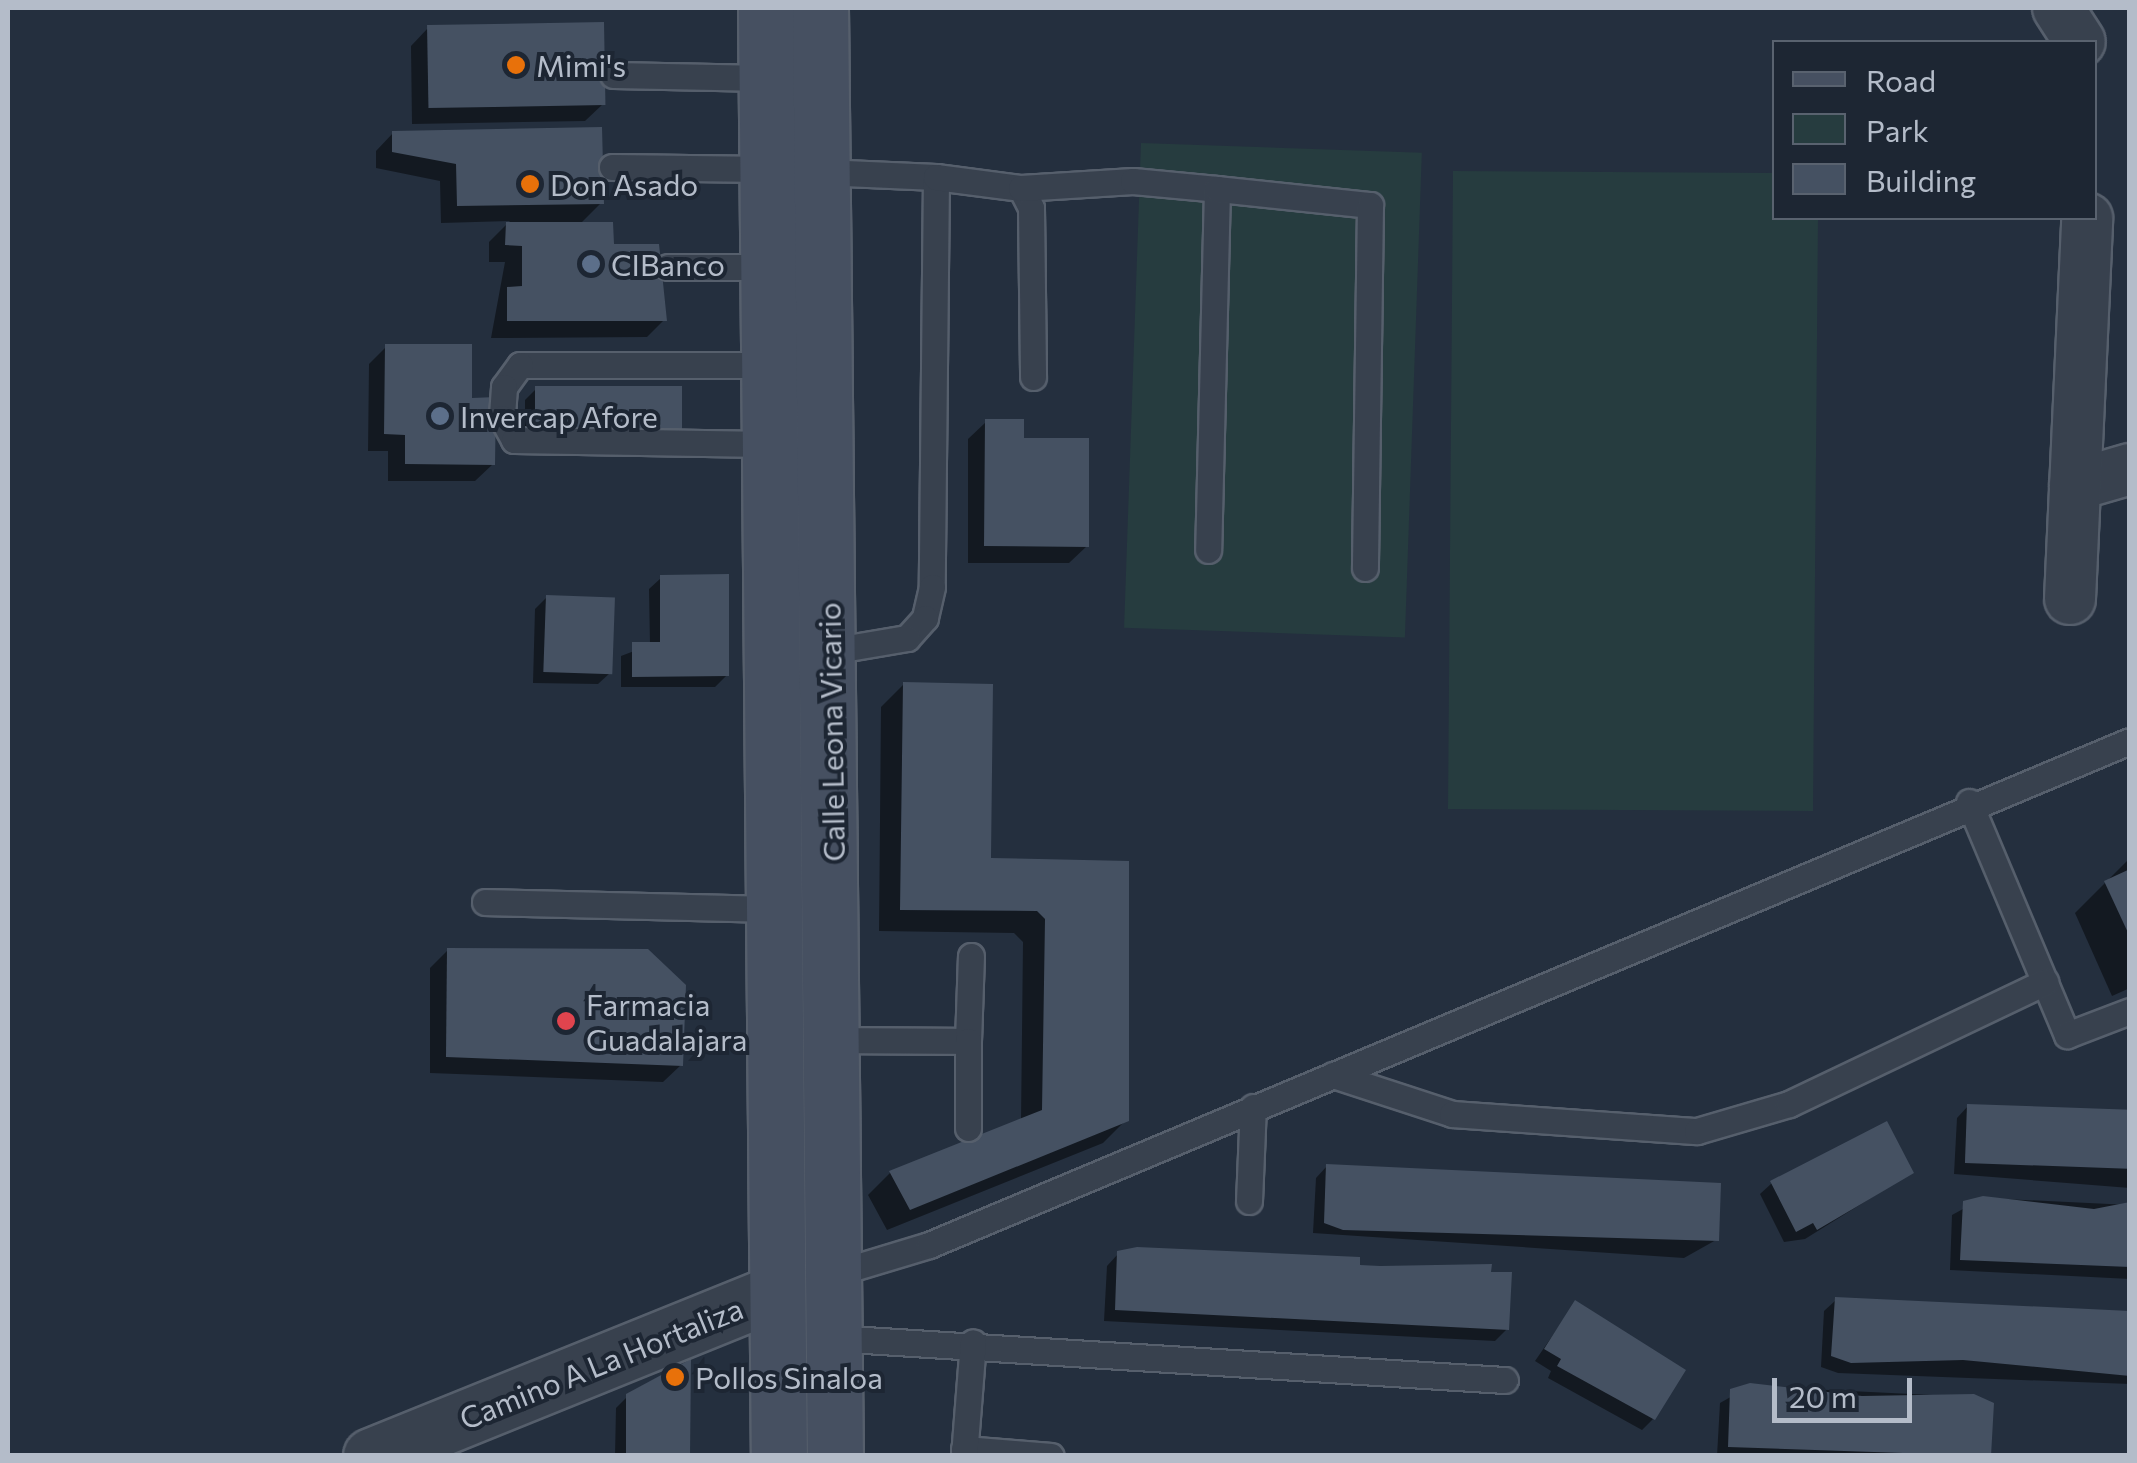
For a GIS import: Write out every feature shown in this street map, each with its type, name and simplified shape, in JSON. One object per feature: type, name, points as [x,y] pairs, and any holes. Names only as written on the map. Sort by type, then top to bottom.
[{"type":"main road","name":"Calle Leona Vicario","points":[[766,8],[769,808],[778,1456]]},
{"type":"main road","name":"Calle Leona Vicario","points":[[820,8],[836,1040],[835,1456]]},
{"type":"main road","points":[[769,808],[832,809]]},
{"type":"street","points":[[2058,8],[2079,40]]},
{"type":"street","points":[[2070,599],[2087,220]]},
{"type":"street","points":[[2075,484],[2130,469]]},
{"type":"street","name":"Camino A La Hortaliza","points":[[371,1456],[775,1292]]},
{"type":"lane","points":[[613,74],[766,78]]},
{"type":"lane","points":[[612,167],[767,169]]},
{"type":"lane","points":[[822,172],[936,177],[1021,188],[1133,182],[1370,206],[1365,568]]},
{"type":"lane","points":[[830,651],[907,638],[932,586],[936,177]]},
{"type":"lane","points":[[1021,188],[1031,208],[1032,377]]},
{"type":"lane","points":[[1208,550],[1217,189]]},
{"type":"lane","points":[[668,267],[767,267]]},
{"type":"lane","points":[[766,365],[520,365],[504,386],[502,418],[514,440],[768,444]]},
{"type":"lane","points":[[833,1274],[929,1245],[1969,802],[2130,741]]},
{"type":"lane","points":[[1969,802],[2067,1035],[2130,1011]]},
{"type":"lane","points":[[486,902],[770,909]]},
{"type":"lane","points":[[968,1128],[970,956]]},
{"type":"lane","points":[[1333,1075],[1452,1114],[1698,1132],[1789,1104],[2044,982]]},
{"type":"lane","points":[[836,1040],[968,1041]]},
{"type":"lane","points":[[1249,1201],[1253,1107]]},
{"type":"lane","points":[[833,1338],[973,1342],[1505,1380]]},
{"type":"lane","points":[[973,1342],[964,1452],[1051,1456]]},
{"type":"green space","points":[[1141,143],[1422,153],[1405,638],[1124,628]]},
{"type":"green space","points":[[1453,171],[1772,173],[1772,220],[1818,220],[1813,811],[1448,809]]},
{"type":"building","name":"Mimi's","points":[[604,22],[605,105],[428,108],[427,25]]},
{"type":"building","name":"Don Asado","points":[[602,127],[604,204],[457,206],[456,164],[392,152],[392,131]]},
{"type":"building","name":"CIBanco","points":[[506,222],[613,222],[614,244],[659,244],[667,321],[507,321],[507,287],[522,286],[522,246],[505,245]]},
{"type":"building","name":"Invercap Afore","points":[[385,344],[472,344],[472,398],[496,397],[495,465],[405,464],[405,435],[384,434]]},
{"type":"building","points":[[535,386],[682,386],[682,436],[535,436]]},
{"type":"building","points":[[985,419],[1024,419],[1024,438],[1089,438],[1089,547],[984,546]]},
{"type":"building","points":[[729,574],[729,676],[632,677],[632,642],[660,642],[660,575]]},
{"type":"building","points":[[546,595],[615,597],[612,674],[543,672]]},
{"type":"building","points":[[903,682],[993,684],[991,858],[1129,861],[1129,1121],[910,1210],[889,1171],[1042,1110],[1045,919],[1037,911],[900,910]]},
{"type":"building","points":[[2130,869],[2130,937],[2104,881]]},
{"type":"building","name":"Farmacia Guadalajara","points":[[447,948],[648,949],[686,985],[683,1066],[446,1057]]},
{"type":"building","points":[[1967,1104],[2130,1110],[2128,1169],[1965,1163]]},
{"type":"building","points":[[1887,1121],[1914,1173],[1817,1230],[1813,1223],[1796,1232],[1770,1181]]},
{"type":"building","points":[[1326,1164],[1721,1183],[1719,1241],[1343,1230],[1324,1223]]},
{"type":"building","points":[[1983,1196],[2094,1209],[2130,1202],[2130,1267],[1960,1260],[1963,1201]]},
{"type":"building","points":[[1137,1247],[1360,1257],[1360,1265],[1380,1266],[1492,1264],[1491,1272],[1512,1272],[1509,1330],[1115,1310],[1117,1251]]},
{"type":"building","points":[[1835,1297],[2130,1311],[2130,1376],[1963,1360],[1851,1363],[1831,1356]]},
{"type":"building","points":[[1575,1300],[1686,1370],[1655,1420],[1557,1366],[1561,1359],[1544,1349]]},
{"type":"building","points":[[691,1359],[690,1456],[626,1456],[626,1394]]},
{"type":"building","points":[[1750,1383],[1862,1396],[1974,1394],[1994,1403],[1991,1456],[1728,1447],[1730,1389]]},
{"type":"place","name":"Mimi's","points":[[516,65]]},
{"type":"place","name":"Don Asado","points":[[530,184]]},
{"type":"place","name":"CIBanco","points":[[591,264]]},
{"type":"place","name":"Invercap Afore","points":[[440,416]]},
{"type":"place","name":"Farmacia Guadalajara","points":[[566,1021]]},
{"type":"place","name":"Pollos Sinaloa","points":[[675,1377]]}]
